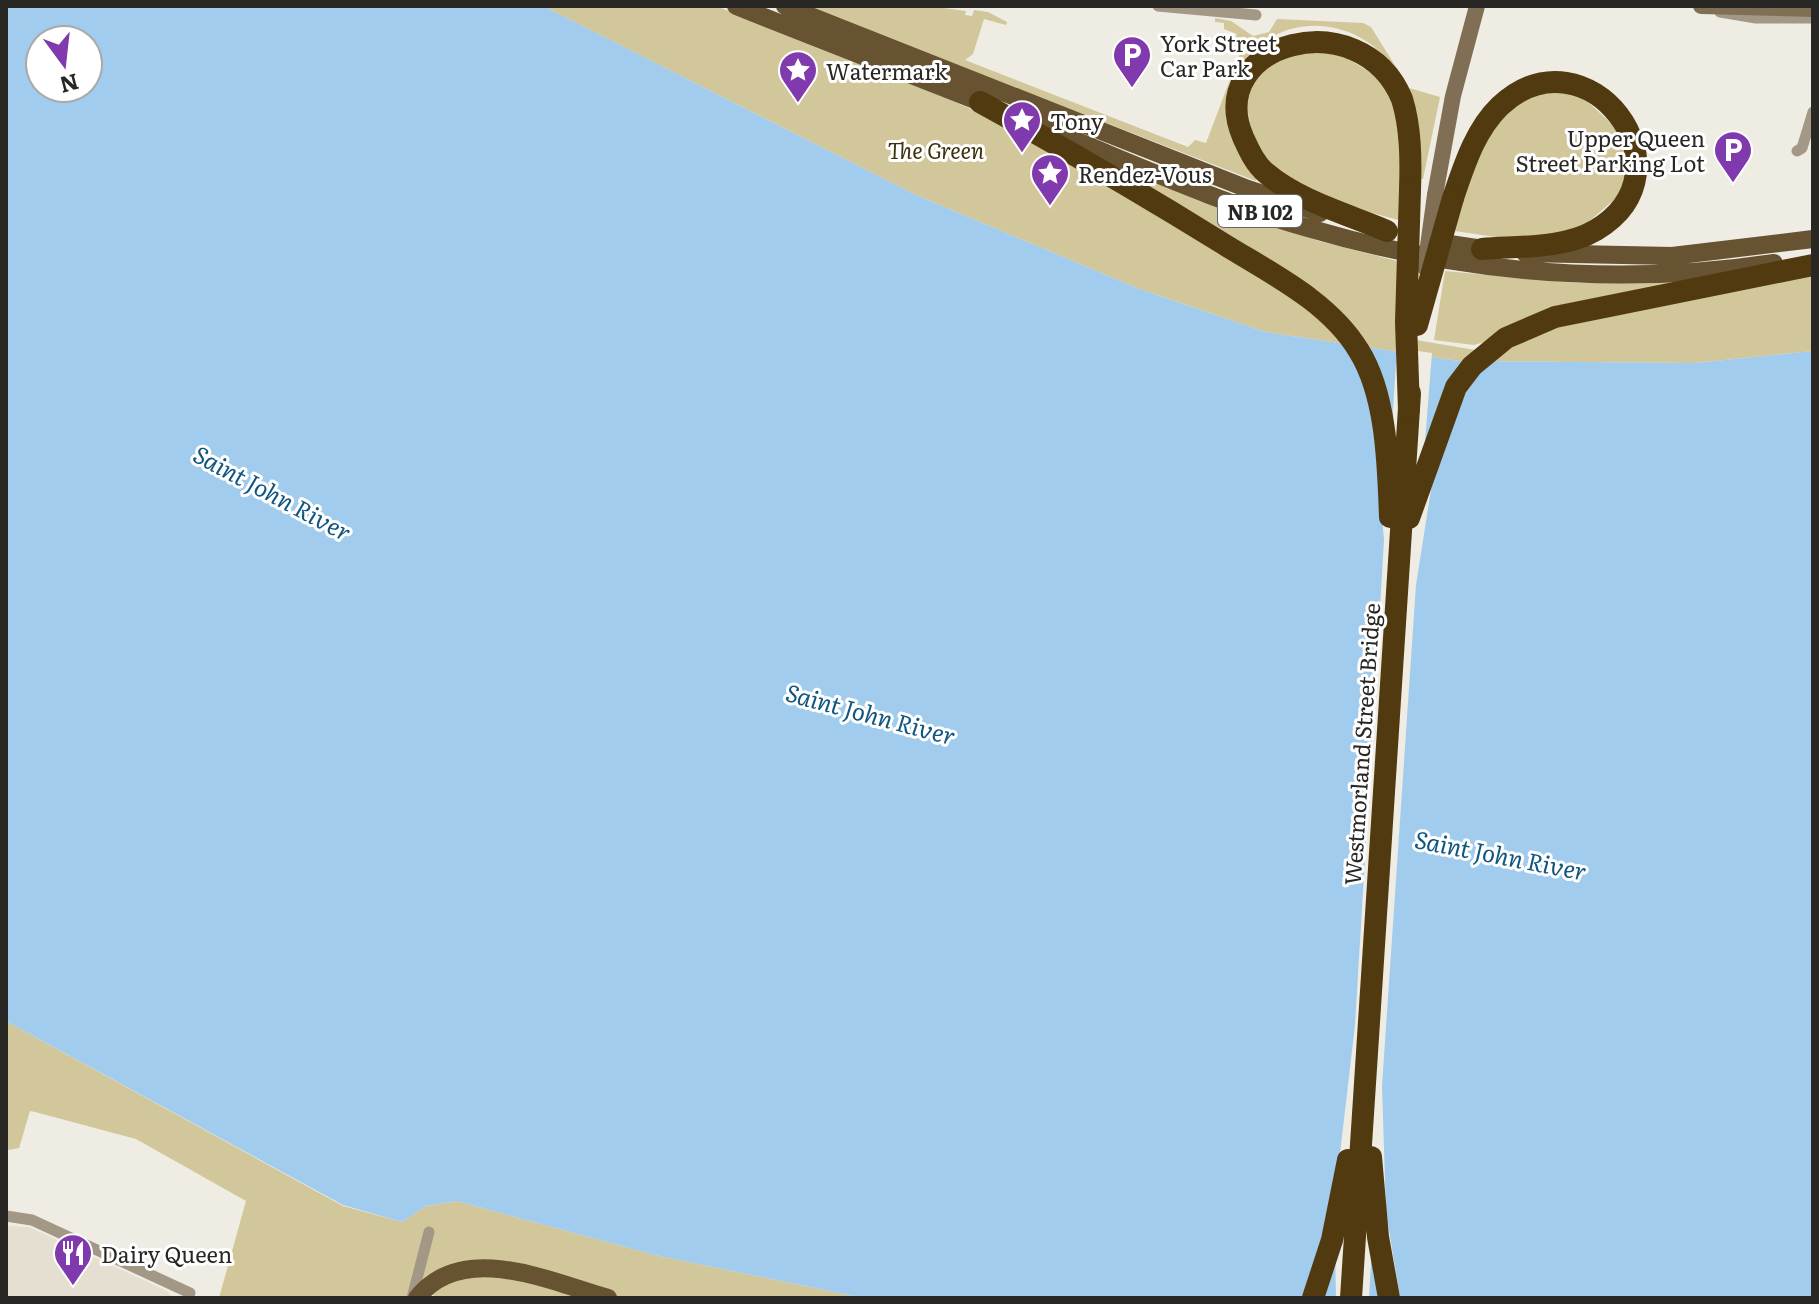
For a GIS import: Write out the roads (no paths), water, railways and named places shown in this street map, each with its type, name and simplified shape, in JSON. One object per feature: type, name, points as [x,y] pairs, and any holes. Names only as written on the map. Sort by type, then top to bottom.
[{"type":"highway","points":[[1387,231],[1301,195],[1265,172],[1255,160],[1241,131],[1238,113],[1244,81],[1263,52],[1289,37],[1321,31],[1357,41],[1384,65],[1401,98],[1408,138],[1410,190],[1406,322],[1409,410]]},
{"type":"highway","name":"Westmorland Street Bridge","points":[[1351,1298],[1409,410],[1417,325],[1444,196],[1489,120],[1501,106],[1531,88],[1568,84],[1594,92],[1618,112],[1629,128],[1636,160],[1631,188],[1619,212],[1594,232],[1554,244],[1482,249]]},
{"type":"highway","points":[[980,102],[1063,148],[1253,263],[1331,317],[1361,354],[1376,395],[1389,490],[1391,533],[1399,569]]},
{"type":"highway","points":[[1401,537],[1445,412],[1472,366],[1491,349],[1531,325],[1813,265]]},
{"type":"highway","points":[[1313,1298],[1332,1240],[1364,1085]]},
{"type":"highway","points":[[1364,1085],[1378,1237],[1389,1298]]},
{"type":"main road","name":"NB 102","points":[[736,6],[1305,228],[1415,257],[1529,272],[1645,276],[1813,257]]},
{"type":"main road","name":"NB 102","points":[[785,6],[1248,189],[1387,231],[1482,249],[1575,257],[1661,257],[1813,239]]},
{"type":"main road","points":[[1444,196],[1453,96],[1474,6]]},
{"type":"main road","points":[[1702,6],[1813,9]]},
{"type":"main road","points":[[414,1298],[443,1276],[466,1268],[491,1267],[608,1298]]},
{"type":"street","points":[[1158,6],[1256,15]]},
{"type":"street","points":[[1702,6],[1737,16],[1813,18]]},
{"type":"street","points":[[1797,151],[1802,148],[1813,112]]},
{"type":"street","points":[[6,1216],[32,1220],[190,1293]]},
{"type":"street","points":[[414,1298],[429,1232]]},
{"type":"water","name":"Saint John River","points":[[6,6],[543,6],[916,195],[1137,288],[1265,332],[1459,361],[1695,363],[1813,351],[1813,1298],[863,1298],[655,1255],[457,1201],[426,1206],[402,1222],[343,1205],[6,1021]]},
{"type":"place","name":"York Street Car Park","points":[[1132,89]]},
{"type":"place","name":"Watermark","points":[[798,104]]},
{"type":"place","name":"Tony","points":[[1022,154]]},
{"type":"place","name":"Upper Queen Street Parking Lot","points":[[1733,184]]},
{"type":"place","name":"Rendez-Vous","points":[[1050,207]]},
{"type":"place","name":"Dairy Queen","points":[[73,1287]]},
{"type":"park label","name":"The Green","points":[[936,149]]}]
